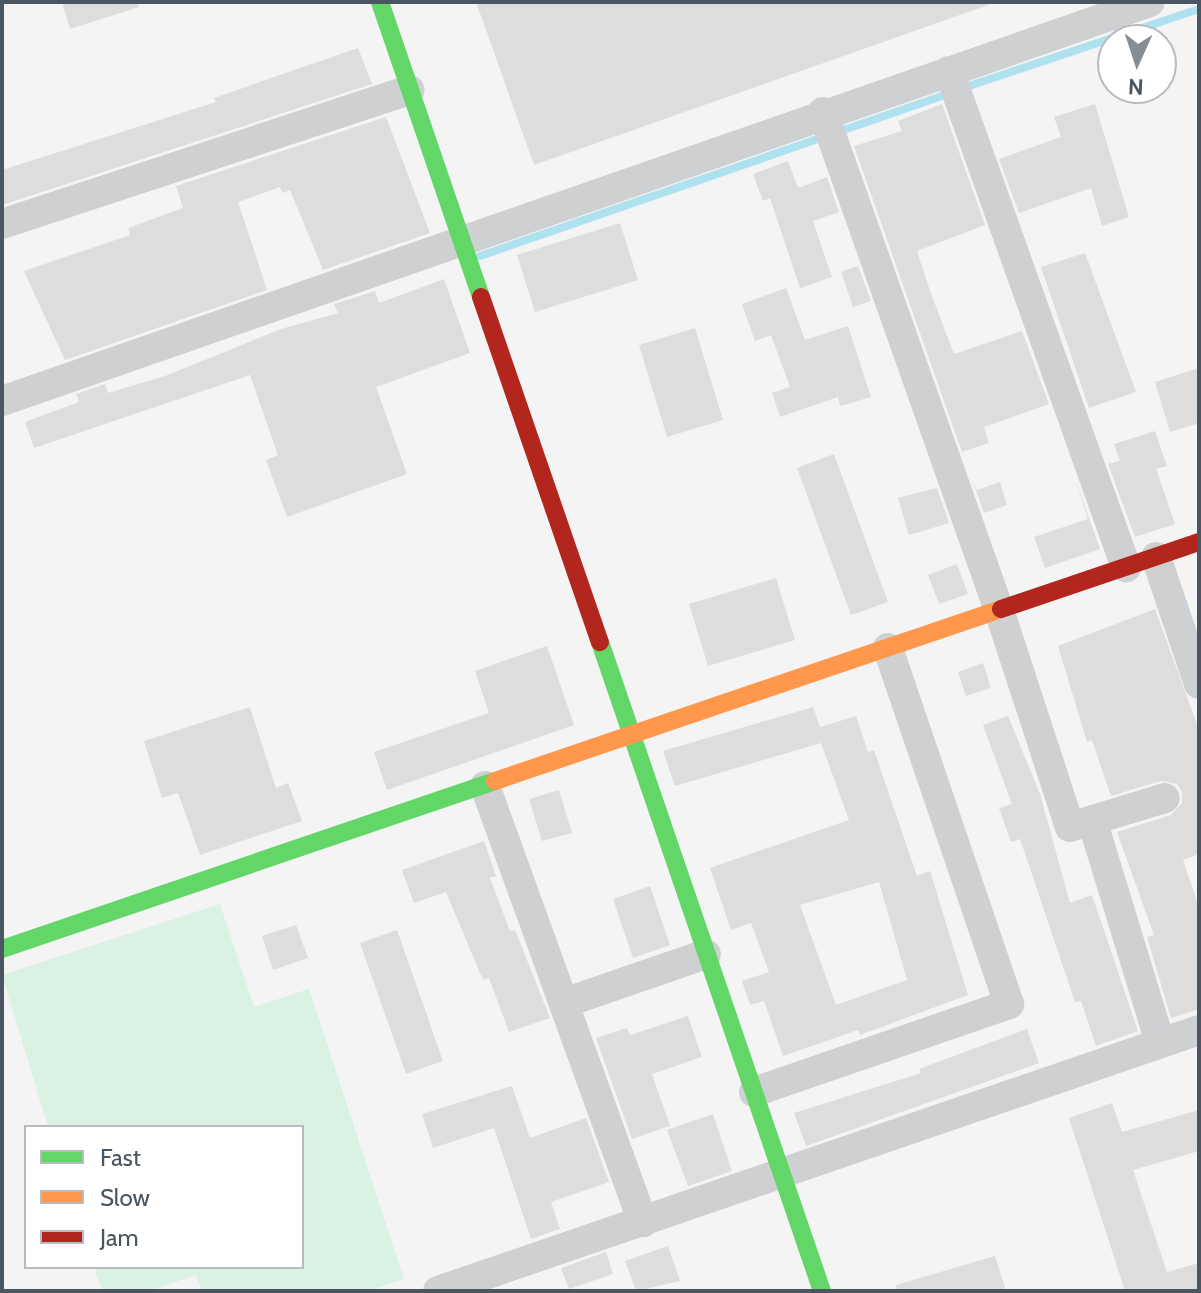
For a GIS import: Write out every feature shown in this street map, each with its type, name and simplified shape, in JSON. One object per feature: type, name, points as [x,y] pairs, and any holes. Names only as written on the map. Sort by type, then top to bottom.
[{"type":"street","points":[[380,2],[822,1291]]},
{"type":"street","points":[[2,401],[825,117],[955,87],[1150,2]]},
{"type":"street","points":[[955,87],[1126,567]]},
{"type":"street","points":[[2,224],[410,90]]},
{"type":"street","points":[[825,117],[999,610],[1070,827],[1165,798]]},
{"type":"street","points":[[2,949],[1199,542]]},
{"type":"street","points":[[1156,557],[1199,684]]},
{"type":"street","points":[[754,1092],[1009,1004],[888,648]]},
{"type":"street","points":[[485,786],[643,1222]]},
{"type":"street","points":[[1092,820],[1160,1043]]},
{"type":"street","points":[[564,1003],[706,954]]},
{"type":"street","points":[[438,1291],[1199,1030]]},
{"type":"green space","points":[[220,904],[254,1007],[309,989],[404,1279],[367,1291],[202,1291],[196,1275],[148,1291],[102,1291],[95,1269],[304,1269],[304,1125],[47,1125],[2,975]]},
{"type":"building","points":[[62,2],[138,2],[139,7],[70,29]]},
{"type":"building","points":[[476,2],[988,2],[988,5],[534,165]]},
{"type":"building","points":[[358,48],[372,84],[2,205],[2,170],[216,102],[214,98]]},
{"type":"building","points":[[942,104],[985,225],[917,251],[930,291],[954,354],[1022,331],[1049,404],[984,427],[989,443],[962,452],[854,146],[902,131],[898,121]]},
{"type":"building","points":[[1095,104],[1129,217],[1102,226],[1091,188],[1019,213],[999,159],[1061,137],[1054,117]]},
{"type":"building","points":[[386,117],[430,233],[323,270],[290,190],[282,193],[280,187],[238,202],[267,290],[65,360],[24,271],[130,235],[128,228],[183,208],[176,186]]},
{"type":"building","points":[[788,161],[798,188],[827,177],[839,212],[813,221],[832,277],[800,288],[770,198],[763,201],[753,174]]},
{"type":"building","points":[[620,223],[638,280],[535,312],[517,255]]},
{"type":"building","points":[[1085,253],[1136,392],[1089,408],[1041,267]]},
{"type":"building","points":[[858,266],[871,301],[853,307],[841,272]]},
{"type":"building","points":[[444,279],[470,353],[376,387],[407,474],[287,517],[266,460],[278,455],[250,375],[34,448],[25,422],[79,402],[76,394],[105,384],[108,393],[165,376],[281,329],[338,313],[334,304],[375,291],[379,303]]},
{"type":"building","points":[[786,288],[805,340],[848,326],[871,397],[840,406],[838,397],[780,417],[772,393],[790,387],[771,335],[755,341],[742,304]]},
{"type":"building","points":[[695,328],[723,420],[667,437],[639,345]]},
{"type":"building","points":[[1199,368],[1199,423],[1170,432],[1155,382]]},
{"type":"building","points":[[1155,431],[1167,466],[1156,469],[1175,524],[1135,537],[1108,464],[1120,461],[1114,444]]},
{"type":"building","points":[[834,454],[888,602],[851,615],[797,468]]},
{"type":"building","points":[[972,479],[977,490],[1000,482],[1007,505],[984,513]]},
{"type":"building","points":[[1076,481],[1100,549],[1045,568],[1034,537],[1088,519]]},
{"type":"building","points":[[937,488],[949,523],[909,535],[898,498]]},
{"type":"building","points":[[957,564],[968,594],[939,604],[928,575]]},
{"type":"building","points":[[776,578],[795,640],[708,666],[689,604]]},
{"type":"building","points":[[1155,609],[1199,730],[1199,854],[1183,860],[1199,907],[1199,1009],[1171,1018],[1147,937],[1154,935],[1117,832],[1171,815],[1182,803],[1182,792],[1177,784],[1161,781],[1111,796],[1092,740],[1087,742],[1058,646]]},
{"type":"building","points":[[547,646],[574,725],[387,790],[374,752],[489,713],[475,671]]},
{"type":"building","points":[[983,663],[991,688],[966,696],[958,672]]},
{"type":"building","points":[[250,707],[276,788],[288,783],[302,821],[200,855],[178,793],[162,798],[144,741]]},
{"type":"building","points":[[813,707],[820,727],[856,716],[868,752],[874,750],[917,876],[930,871],[968,995],[860,1035],[858,1030],[783,1056],[764,1001],[750,1005],[742,981],[769,972],[751,923],[731,930],[710,868],[849,820],[821,743],[675,786],[663,751]],"holes":[[[879,882],[907,980],[836,1005],[800,905]]]},
{"type":"building","points":[[1008,716],[1040,794],[1070,903],[1092,895],[1138,1031],[1096,1046],[1081,1001],[1075,1002],[1020,839],[1011,842],[999,808],[1012,804],[983,725]]},
{"type":"building","points":[[559,790],[572,833],[542,841],[529,799]]},
{"type":"building","points":[[484,841],[496,876],[490,878],[510,931],[515,930],[550,1018],[509,1032],[489,978],[483,980],[446,892],[414,903],[402,870]]},
{"type":"building","points":[[650,886],[670,945],[633,958],[613,899]]},
{"type":"building","points":[[296,925],[308,958],[273,970],[262,936]]},
{"type":"building","points":[[397,930],[443,1061],[406,1074],[360,943]]},
{"type":"building","points":[[688,1016],[702,1057],[652,1074],[670,1126],[632,1139],[596,1038],[627,1028],[630,1035]]},
{"type":"building","points":[[1027,1029],[1039,1063],[806,1146],[794,1113],[921,1073],[919,1069]]},
{"type":"building","points":[[512,1086],[530,1138],[586,1118],[609,1182],[551,1202],[560,1229],[531,1239],[494,1128],[433,1148],[422,1114]]},
{"type":"building","points":[[1112,1103],[1122,1132],[1199,1110],[1199,1151],[1133,1170],[1167,1272],[1199,1263],[1199,1291],[1125,1291],[1069,1118]]},
{"type":"building","points":[[713,1114],[732,1171],[688,1186],[667,1130]]},
{"type":"building","points":[[668,1246],[680,1281],[636,1291],[625,1261]]},
{"type":"building","points":[[606,1252],[613,1274],[569,1289],[561,1268]]},
{"type":"building","points":[[995,1256],[1006,1291],[897,1291],[896,1285]]},
{"type":"waterway","points":[[963,88],[1199,9]]},
{"type":"waterway","points":[[480,256],[951,93]]},
{"type":"traffic: fast","points":[[380,2],[481,297]]},
{"type":"traffic: fast","points":[[600,642],[822,1291]]},
{"type":"traffic: fast","points":[[2,949],[495,781]]},
{"type":"traffic: slow","points":[[495,781],[1001,609]]},
{"type":"traffic: jam","points":[[481,297],[600,642]]},
{"type":"traffic: jam","points":[[1001,609],[1199,542]]}]
